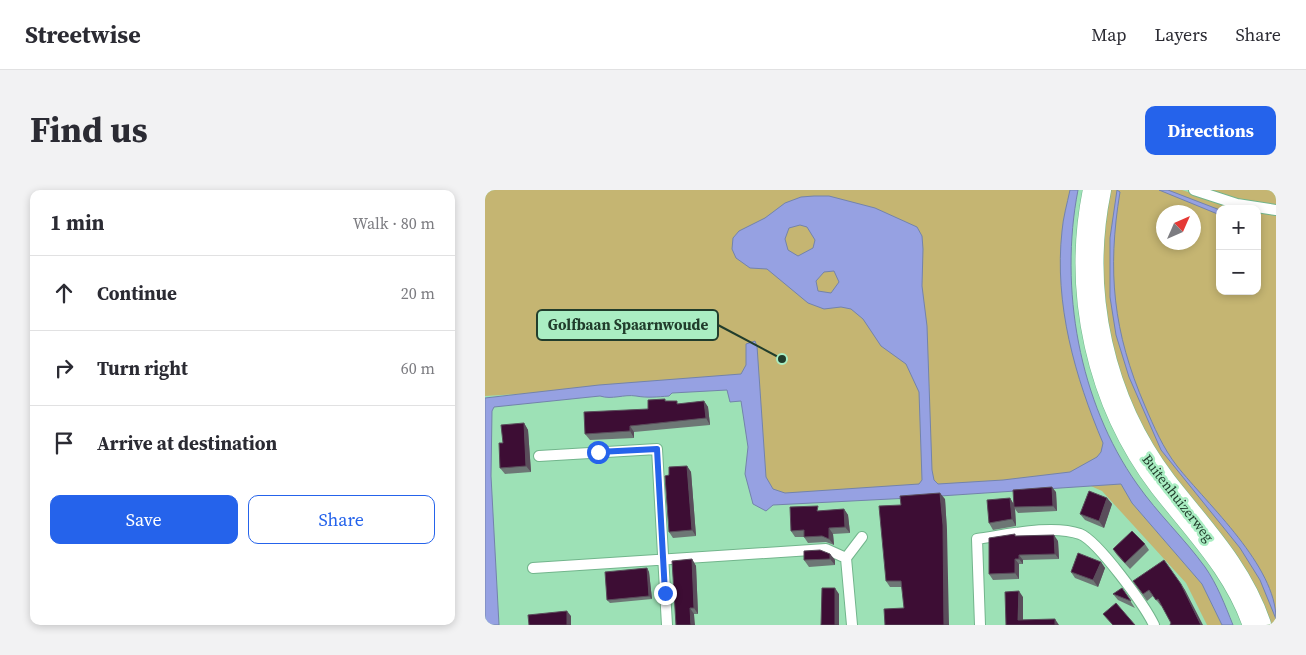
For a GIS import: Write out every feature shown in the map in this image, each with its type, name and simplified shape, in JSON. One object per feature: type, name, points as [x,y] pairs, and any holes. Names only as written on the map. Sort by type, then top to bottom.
[{"type":"street","name":"Buitenhuizerweg","points":[[1097,190],[1089,253],[1091,306],[1099,349],[1115,396],[1131,433],[1152,468],[1226,562],[1248,601],[1257,625]]},
{"type":"lane","points":[[1194,190],[1237,204],[1276,210]]},
{"type":"lane","points":[[539,456],[657,449],[667,625]]},
{"type":"lane","points":[[980,625],[977,539],[1055,530],[1081,535],[1110,562],[1154,625]]},
{"type":"lane","points":[[852,625],[846,558],[862,537]]},
{"type":"lane","points":[[533,568],[826,549],[846,558]]},
{"type":"shaded area","points":[[485,190],[1074,190],[1066,245],[1075,344],[1110,450],[1080,479],[773,499],[759,488],[749,394],[736,382],[485,396]]},
{"type":"shaded area","points":[[1104,190],[1182,190],[1227,205],[1216,205],[1216,295],[1261,295],[1261,213],[1276,214],[1276,625],[1265,625],[1142,440],[1100,315]]},
{"type":"shaded area","points":[[1205,190],[1276,190],[1276,206],[1257,205]]},
{"type":"shaded area","points":[[1082,482],[1121,484],[1132,503],[1202,584],[1222,625],[1207,625],[1186,583],[1102,491]]},
{"type":"water","points":[[1070,190],[1078,190],[1073,227],[1071,266],[1073,304],[1079,343],[1088,381],[1101,417],[1117,452],[1137,484],[1197,556],[1209,574],[1221,595],[1233,625],[1222,625],[1202,584],[1132,503],[1121,484],[773,505],[766,511],[753,504],[745,474],[748,447],[741,401],[730,402],[727,390],[672,393],[669,396],[656,397],[600,396],[494,407],[492,411],[491,476],[499,625],[485,625],[485,398],[599,385],[741,374],[746,365],[746,344],[755,341],[757,346],[766,477],[773,489],[785,493],[919,484],[922,480],[919,392],[906,364],[881,346],[863,319],[851,309],[841,307],[824,309],[808,303],[767,269],[750,268],[736,258],[732,249],[733,238],[739,231],[765,218],[785,203],[801,197],[829,196],[875,208],[917,227],[922,236],[922,286],[927,326],[932,470],[934,480],[938,484],[1003,480],[1070,472],[1097,457],[1101,452],[1103,443],[1084,392],[1069,340],[1061,286],[1060,258],[1062,231]],"holes":[[[800,225],[807,227],[815,240],[813,248],[798,256],[788,250],[785,239],[789,228]],[[834,271],[839,282],[831,293],[818,291],[816,281],[824,272]]]},
{"type":"water","points":[[1117,190],[1120,192],[1114,248],[1116,301],[1120,327],[1134,379],[1155,429],[1172,459],[1238,537],[1265,578],[1273,599],[1276,619],[1260,580],[1240,548],[1161,450],[1129,377],[1116,335],[1110,297],[1110,238]]},
{"type":"water","points":[[1159,190],[1168,190],[1216,208],[1216,213],[1201,207],[1201,205],[1196,205]]},
{"type":"building","points":[[665,399],[665,401],[677,401],[677,404],[704,401],[706,418],[630,426],[630,431],[585,434],[584,412],[648,409],[648,400]]},
{"type":"building","points":[[524,423],[526,466],[500,468],[499,443],[503,443],[501,425]]},
{"type":"building","points":[[687,466],[692,530],[669,532],[665,476],[669,475],[669,467]]},
{"type":"building","points":[[1052,487],[1053,506],[1014,507],[1013,490]]},
{"type":"building","points":[[1089,491],[1107,498],[1099,521],[1080,514]]},
{"type":"building","points":[[940,493],[943,525],[944,625],[885,625],[884,609],[904,608],[901,581],[886,581],[879,506],[901,505],[900,496]]},
{"type":"building","points":[[1010,498],[1012,519],[989,523],[987,500]]},
{"type":"building","points":[[818,506],[817,511],[844,509],[845,527],[829,528],[829,539],[822,536],[804,537],[804,530],[791,531],[790,507]]},
{"type":"building","points":[[1132,531],[1145,544],[1125,563],[1113,549]]},
{"type":"building","points":[[1015,534],[1015,536],[1054,535],[1055,554],[1019,555],[1019,559],[1015,559],[1015,573],[989,574],[989,538]]},
{"type":"building","points":[[820,550],[830,554],[830,559],[804,560],[804,551]]},
{"type":"building","points":[[1078,553],[1101,562],[1093,580],[1071,572]]},
{"type":"building","points":[[692,559],[694,608],[690,608],[691,625],[676,625],[672,561]]},
{"type":"building","points":[[1164,560],[1181,584],[1201,625],[1170,625],[1171,623],[1158,599],[1156,600],[1149,590],[1143,594],[1133,581]]},
{"type":"building","points":[[647,568],[649,596],[607,600],[605,572]]},
{"type":"building","points":[[822,588],[835,588],[835,625],[821,625]]},
{"type":"building","points":[[1122,588],[1131,601],[1113,594]]},
{"type":"building","points":[[1019,591],[1018,620],[1055,619],[1055,625],[1006,625],[1005,592]]},
{"type":"building","points":[[1116,603],[1135,625],[1113,625],[1103,614]]},
{"type":"building","points":[[567,611],[567,625],[529,625],[528,615]]},
{"type":"place","name":"Golfbaan Spaarnwoude","points":[[782,359]]},
{"type":"route","points":[[598,452],[657,449],[665,593]]}]
